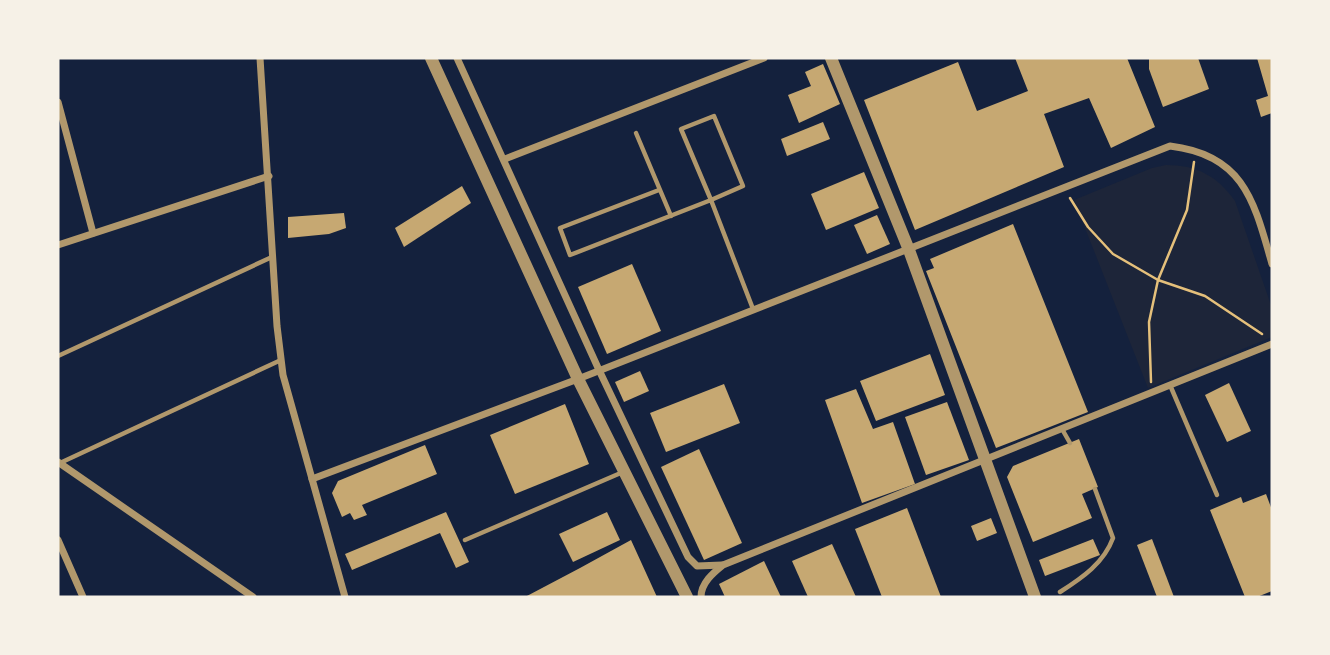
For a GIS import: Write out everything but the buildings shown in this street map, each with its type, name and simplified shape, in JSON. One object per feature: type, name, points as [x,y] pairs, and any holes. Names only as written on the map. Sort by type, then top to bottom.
[{"type":"street","points":[[260,58],[281,359],[345,597]]},
{"type":"street","points":[[431,58],[623,472],[687,597]]},
{"type":"street","points":[[457,58],[599,370],[688,557],[696,566],[723,565],[1272,344]]},
{"type":"street","points":[[505,159],[764,58]]},
{"type":"street","points":[[831,58],[909,250],[1035,597]]},
{"type":"street","points":[[58,102],[93,233]]},
{"type":"street","points":[[312,478],[579,379],[1170,146],[1195,149],[1212,156],[1227,168],[1245,189],[1257,211],[1272,264]]},
{"type":"street","points":[[58,245],[269,176]]},
{"type":"street","points":[[59,462],[253,597]]},
{"type":"street","points":[[58,540],[83,597]]},
{"type":"street","points":[[701,597],[706,581],[723,565]]},
{"type":"lane","points":[[659,190],[560,228],[570,255],[671,216],[711,200],[743,186],[714,116],[681,129],[711,200],[754,310]]},
{"type":"lane","points":[[636,133],[671,216]]},
{"type":"lane","points":[[58,356],[273,257]]},
{"type":"lane","points":[[59,462],[281,359]]},
{"type":"lane","points":[[1170,385],[1217,495]]},
{"type":"lane","points":[[1062,429],[1070,443]]},
{"type":"lane","points":[[465,540],[623,472]]},
{"type":"lane","points":[[1060,592],[1089,571],[1110,547],[1113,538],[1095,489]]},
{"type":"path","points":[[1153,392],[1149,371],[1149,322],[1158,280],[1187,210],[1195,149]]},
{"type":"path","points":[[1064,187],[1088,227],[1113,254],[1158,280],[1205,296],[1263,335]]},
{"type":"shaded area","points":[[1166,165],[1187,167],[1205,174],[1221,185],[1235,201],[1272,308],[1272,337],[1148,388],[1074,200],[1152,168]]}]
